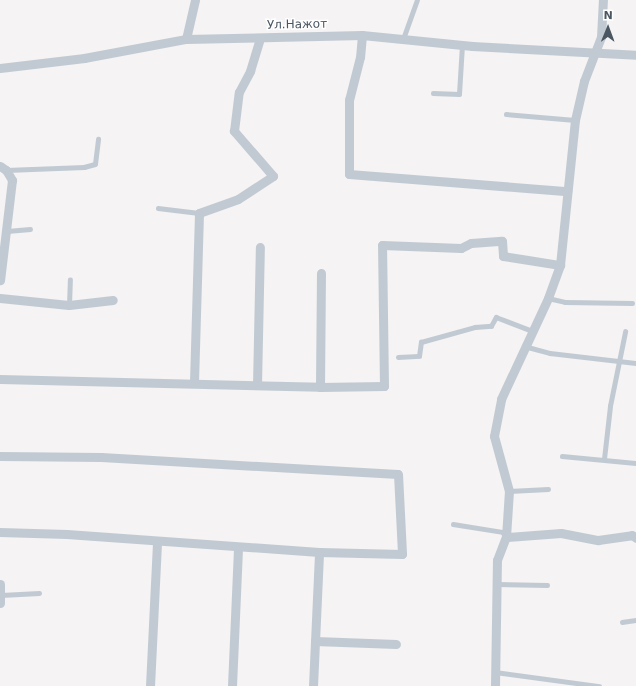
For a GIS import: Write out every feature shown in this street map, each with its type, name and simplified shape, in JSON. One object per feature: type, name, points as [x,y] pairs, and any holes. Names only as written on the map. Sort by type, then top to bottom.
[{"type":"street","points":[[186,38],[195,0]]},
{"type":"street","points":[[495,686],[497,560],[506,537],[509,491],[494,436],[501,399],[524,346],[548,298],[560,265],[574,120],[584,81],[601,38],[603,0]]},
{"type":"street","points":[[362,36],[360,57],[349,100],[349,174],[567,191]]},
{"type":"street","name":"Ул.Нажот","points":[[0,68],[84,58],[186,38],[362,36],[402,41],[596,51],[636,55]]},
{"type":"street","points":[[194,382],[199,213],[238,199],[273,176],[234,131],[239,92],[250,72],[260,38]]},
{"type":"street","points":[[0,280],[4,230],[12,180],[3,168]]},
{"type":"street","points":[[0,379],[194,382],[320,387],[384,386],[382,246],[461,248],[472,243],[502,241],[503,256],[560,265]]},
{"type":"street","points":[[257,385],[260,247]]},
{"type":"street","points":[[320,387],[321,273]]},
{"type":"street","points":[[0,298],[69,305],[113,300]]},
{"type":"street","points":[[0,456],[101,457],[398,474],[402,554],[319,552],[157,542],[67,534],[0,532]]},
{"type":"street","points":[[506,537],[561,533],[598,540],[632,535],[636,538]]},
{"type":"street","points":[[150,686],[157,542]]},
{"type":"street","points":[[232,686],[238,547]]},
{"type":"street","points":[[313,686],[319,552]]},
{"type":"street","points":[[0,584],[1,599]]},
{"type":"street","points":[[315,641],[396,644]]},
{"type":"lane","points":[[402,41],[417,0]]},
{"type":"lane","points":[[433,93],[460,94],[462,45]]},
{"type":"lane","points":[[506,114],[574,120]]},
{"type":"lane","points":[[3,168],[84,166],[95,164],[98,138]]},
{"type":"lane","points":[[158,208],[199,213]]},
{"type":"lane","points":[[4,230],[30,229]]},
{"type":"lane","points":[[69,305],[70,280]]},
{"type":"lane","points":[[548,298],[565,302],[632,303]]},
{"type":"lane","points":[[398,357],[418,356],[421,342],[475,327],[491,326],[496,317],[532,331]]},
{"type":"lane","points":[[604,459],[610,406],[625,332]]},
{"type":"lane","points":[[524,346],[550,353],[636,363]]},
{"type":"lane","points":[[562,456],[636,463]]},
{"type":"lane","points":[[509,491],[548,489]]},
{"type":"lane","points":[[452,524],[503,532],[506,537]]},
{"type":"lane","points":[[497,584],[547,585]]},
{"type":"lane","points":[[1,599],[39,594]]},
{"type":"lane","points":[[622,622],[636,620]]},
{"type":"lane","points":[[495,672],[599,686]]}]
